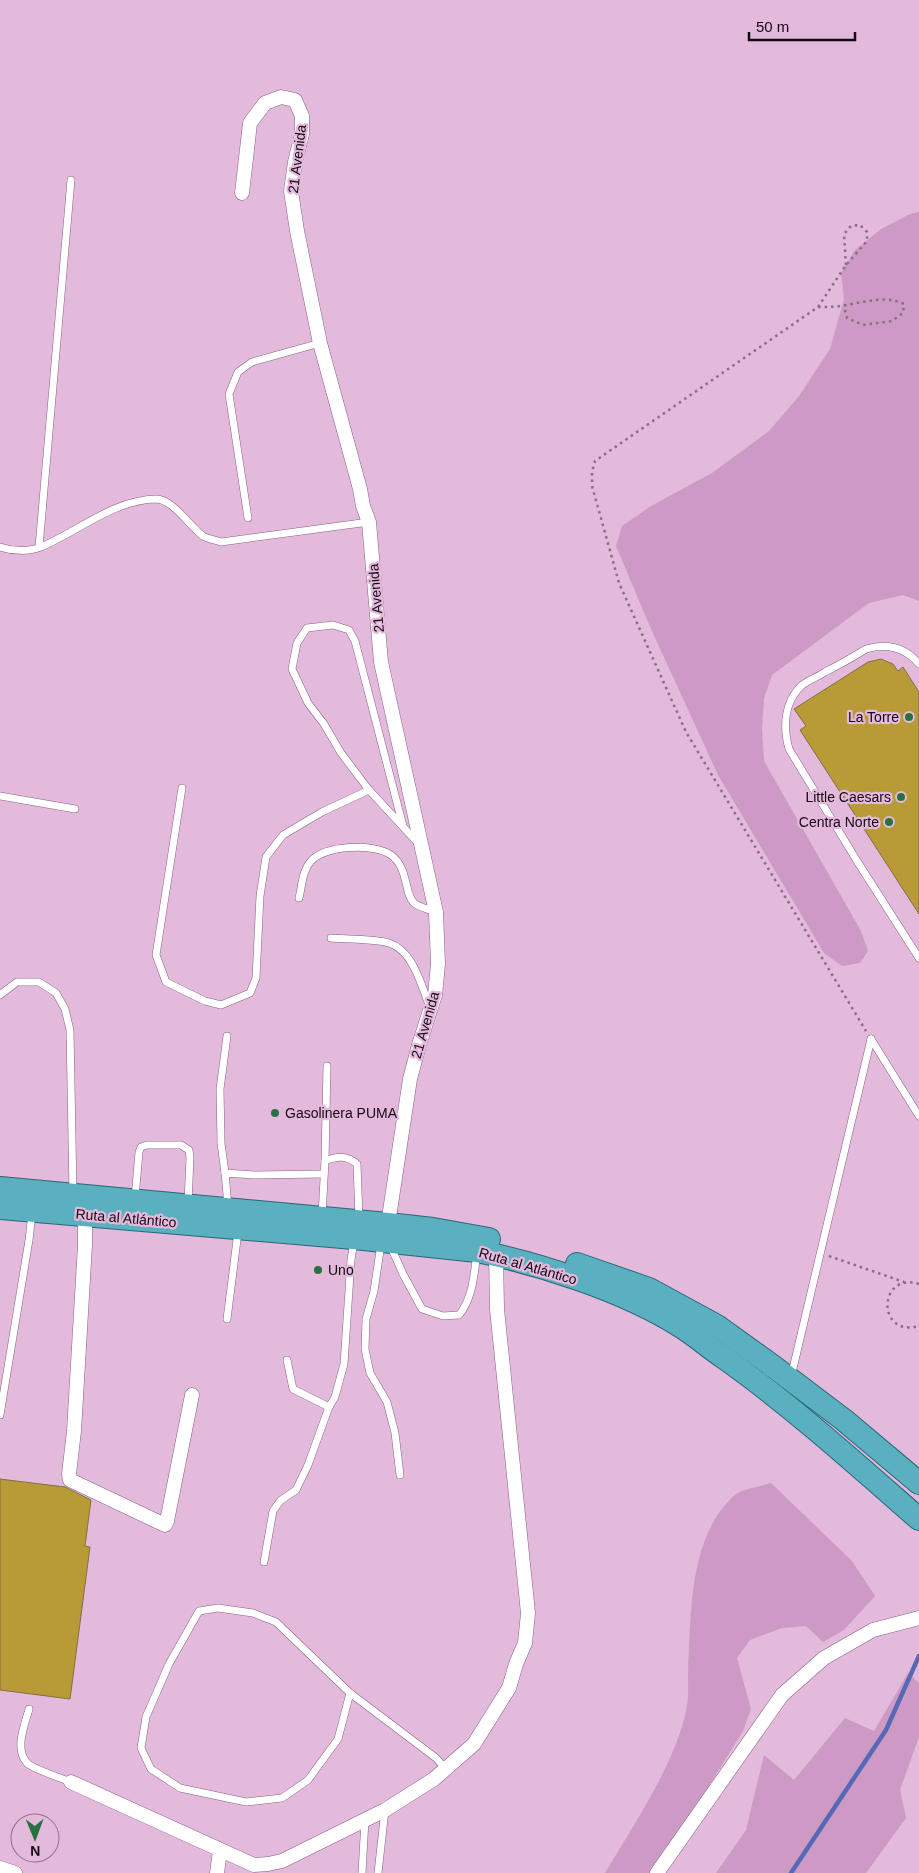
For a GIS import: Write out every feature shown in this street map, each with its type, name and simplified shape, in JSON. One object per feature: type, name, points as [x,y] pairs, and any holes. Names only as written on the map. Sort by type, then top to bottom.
[{"type":"highway","name":"Ruta al Atlántico","points":[[0,1188],[79,1205],[357,1230],[487,1253],[578,1279],[638,1304],[680,1326],[757,1381],[919,1519]]},
{"type":"highway","name":"Ruta al Atlántico","points":[[0,1208],[32,1210],[134,1202],[188,1206],[233,1219],[322,1218],[357,1230]]},
{"type":"highway","name":"Ruta al Atlántico","points":[[386,1235],[432,1229],[500,1240],[581,1265],[649,1289],[717,1326],[790,1379],[844,1420],[918,1486]]},
{"type":"highway","points":[[680,1326],[722,1349],[756,1371],[918,1486]]},
{"type":"street","name":"21 Avenida","points":[[242,193],[250,124],[265,103],[281,97],[295,100],[302,116],[302,134],[291,191],[296,232],[320,343],[363,506],[369,522],[381,662],[436,912],[438,964],[435,995],[410,1080],[386,1235]]},
{"type":"street","points":[[79,1205],[85,1245],[70,1480],[164,1525],[167,1520],[192,1396]]},
{"type":"street","points":[[71,1782],[220,1851],[254,1865],[268,1864],[282,1861],[385,1810],[434,1779],[474,1744],[509,1688],[525,1643],[528,1613],[498,1309],[487,1253]]},
{"type":"street","points":[[657,1873],[782,1695],[824,1658],[840,1648],[873,1630],[919,1618]]},
{"type":"street","points":[[217,1873],[220,1851]]},
{"type":"street","points":[[0,1868],[15,1873]]},
{"type":"lane","points":[[39,547],[71,180]]},
{"type":"lane","points":[[248,518],[229,394],[238,372],[252,362],[320,343]]},
{"type":"lane","points":[[0,546],[11,551],[39,547],[96,517],[122,506],[158,499],[176,509],[204,537],[221,542],[369,522]]},
{"type":"lane","points":[[403,826],[355,641],[349,630],[333,626],[307,628],[297,643],[292,669],[308,703],[324,724],[340,753],[369,790],[423,849]]},
{"type":"lane","points":[[919,664],[906,652],[897,648],[882,646],[866,649],[802,686],[791,702],[785,722],[789,749],[919,958]]},
{"type":"lane","points":[[182,788],[156,955],[166,982],[205,1001],[221,1005],[250,993],[256,978],[260,896],[266,857],[283,835],[322,812],[369,790]]},
{"type":"lane","points":[[0,796],[75,809]]},
{"type":"lane","points":[[300,898],[302,879],[311,861],[326,851],[371,848],[391,855],[400,865],[407,880],[409,896],[415,904],[436,912]]},
{"type":"lane","points":[[331,938],[389,942],[402,950],[411,963],[431,1010]]},
{"type":"lane","points":[[0,994],[16,982],[38,982],[56,993],[65,1009],[70,1030],[79,1205]]},
{"type":"lane","points":[[227,1036],[220,1089],[221,1143],[233,1219],[228,1320]]},
{"type":"lane","points":[[871,1039],[919,1116]]},
{"type":"lane","points":[[790,1379],[871,1039]]},
{"type":"lane","points":[[322,1218],[327,1066]]},
{"type":"lane","points":[[134,1202],[141,1147],[147,1145],[181,1145],[189,1150],[190,1158],[188,1206]]},
{"type":"lane","points":[[264,1562],[273,1511],[280,1501],[296,1490],[308,1465],[329,1407],[336,1397],[344,1364],[350,1268],[357,1230],[357,1164],[351,1159],[341,1156],[325,1161]]},
{"type":"lane","points":[[225,1173],[254,1175],[324,1174]]},
{"type":"lane","points":[[0,1415],[29,1240],[32,1210]]},
{"type":"lane","points":[[386,1235],[403,1274],[422,1310],[443,1316],[460,1315],[467,1306],[473,1283],[487,1253]]},
{"type":"lane","points":[[386,1235],[366,1319],[365,1349],[370,1374],[387,1402],[395,1433],[400,1475]]},
{"type":"lane","points":[[287,1360],[293,1389],[329,1407]]},
{"type":"lane","points":[[0,1374],[8,1367]]},
{"type":"lane","points":[[350,1693],[338,1739],[308,1780],[282,1798],[246,1802],[180,1788],[151,1769],[141,1748],[146,1717],[169,1664],[199,1611],[218,1608],[252,1613],[276,1622],[350,1693],[436,1758],[446,1769]]},
{"type":"lane","points":[[29,1709],[22,1734],[22,1753],[24,1759],[28,1764],[71,1782]]},
{"type":"lane","points":[[378,1873],[385,1810]]},
{"type":"lane","points":[[362,1873],[365,1820]]},
{"type":"path","points":[[846,265],[844,234],[851,226],[860,225],[867,232],[867,241],[846,265],[818,307],[595,461],[592,472],[592,486],[619,584],[686,732],[871,1039]]},
{"type":"path","points":[[818,307],[844,306],[894,299],[904,304],[904,314],[892,321],[863,325],[847,318],[844,306]]},
{"type":"path","points":[[820,1253],[905,1283]]},
{"type":"path","points":[[919,1284],[913,1282],[905,1283],[891,1291],[886,1305],[892,1320],[898,1325],[912,1328],[919,1326]]},
{"type":"shaded area","points":[[919,212],[919,601],[903,595],[869,603],[772,675],[764,699],[762,729],[764,761],[861,931],[868,951],[860,963],[842,966],[824,953],[718,775],[651,629],[616,546],[622,526],[651,506],[712,473],[769,431],[799,396],[830,349],[844,299],[841,273],[855,250],[881,229],[910,214]]},
{"type":"shaded area","points":[[771,1483],[852,1561],[875,1596],[844,1630],[823,1642],[806,1626],[782,1628],[750,1640],[737,1658],[751,1709],[743,1731],[699,1802],[660,1873],[605,1873],[652,1794],[673,1752],[681,1731],[688,1702],[690,1627],[695,1578],[700,1554],[708,1532],[720,1512],[735,1495],[747,1489]]},
{"type":"shaded area","points":[[908,1673],[919,1683],[919,1737],[900,1790],[906,1818],[866,1873],[716,1873],[746,1830],[764,1755],[794,1780],[845,1718],[874,1731]]},
{"type":"building","name":"Centra Norte","points":[[881,659],[893,664],[898,671],[903,667],[919,692],[919,914],[800,730],[806,726],[794,709],[868,662]]},
{"type":"building","points":[[0,1479],[65,1487],[91,1500],[85,1546],[90,1547],[70,1699],[0,1690]]},
{"type":"waterway","points":[[791,1873],[886,1730],[919,1656]]},
{"type":"place","name":"La Torre","points":[[909,717]]},
{"type":"place","name":"Little Caesars","points":[[901,797]]},
{"type":"place","name":"Centra Norte","points":[[889,822]]},
{"type":"place","name":"Gasolinera PUMA","points":[[275,1113]]},
{"type":"place","name":"Uno","points":[[318,1270]]}]
